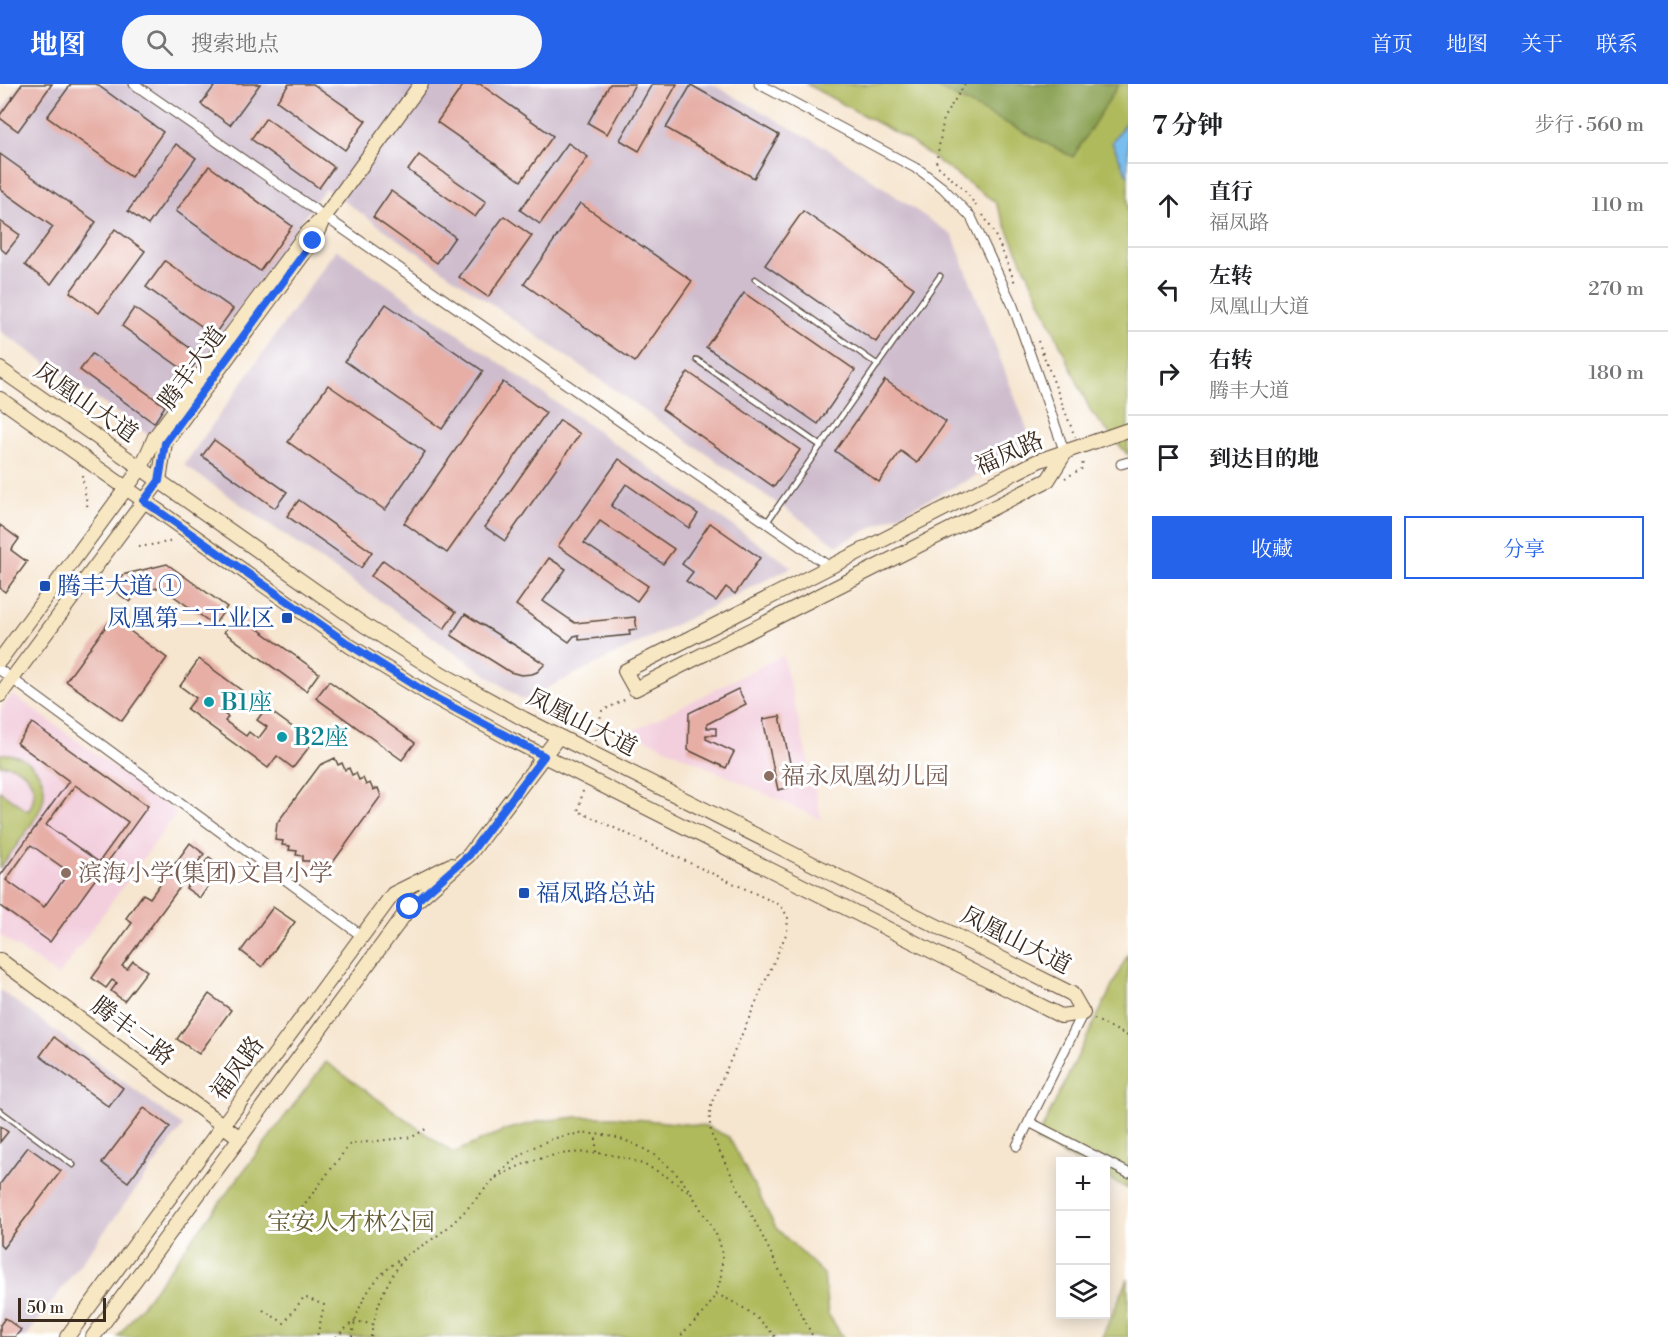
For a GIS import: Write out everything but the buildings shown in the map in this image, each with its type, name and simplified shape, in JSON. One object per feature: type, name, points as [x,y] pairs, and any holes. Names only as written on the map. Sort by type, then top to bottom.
[{"type":"main road","name":"腾丰大道","points":[[0,660],[127,489],[141,468],[155,437],[305,234],[324,216],[421,84]]},
{"type":"main road","name":"腾丰大道","points":[[0,695],[159,481],[165,443],[313,241],[324,216]]},
{"type":"main road","name":"凤凰山大道","points":[[0,369],[364,625],[442,674],[559,736],[1072,994],[1083,1014],[1061,1016],[544,756],[440,701],[360,652],[0,399]]},
{"type":"main road","points":[[1065,453],[1128,430]]},
{"type":"main road","name":"福凤路","points":[[1065,453],[1048,480],[635,689],[626,670],[1038,461],[1065,453]]},
{"type":"main road","name":"福凤路","points":[[93,1337],[410,907],[469,855],[559,736]]},
{"type":"main road","name":"福凤路","points":[[67,1337],[393,894],[469,855]]},
{"type":"main road","name":"腾丰二路","points":[[0,960],[240,1138]]},
{"type":"street","points":[[134,84],[830,567]]},
{"type":"street","points":[[759,84],[921,171],[943,188],[971,216],[1013,306],[1065,453]]},
{"type":"street","points":[[0,670],[362,936]]},
{"type":"street","points":[[1017,1146],[1083,1014]]},
{"type":"street","points":[[1029,1122],[1128,1173]]},
{"type":"lane","points":[[766,522],[940,276]]},
{"type":"lane","points":[[754,279],[878,365]]},
{"type":"lane","points":[[697,360],[821,446]]},
{"type":"lane","points":[[0,1111],[73,1165]]},
{"type":"path","points":[[82,475],[88,510]]},
{"type":"path","points":[[139,547],[174,541]]},
{"type":"path","points":[[578,811],[780,905],[788,917],[787,932],[712,1102],[710,1127],[711,1136],[813,1337]]},
{"type":"path","points":[[1083,1014],[1128,1036]]},
{"type":"path","points":[[291,1222],[350,1144],[412,1137],[428,1128]]},
{"type":"path","points":[[596,1134],[596,1152]]},
{"type":"path","points":[[351,1337],[360,1304],[380,1275],[456,1221],[507,1165],[522,1153],[539,1144],[558,1138],[596,1134],[616,1137],[634,1144],[652,1153],[668,1165],[681,1179],[719,1239],[723,1257],[716,1294],[706,1310],[680,1337]]},
{"type":"path","points":[[493,1179],[512,1168],[542,1157],[574,1152],[596,1152],[638,1161],[657,1170],[692,1195]]},
{"type":"path","points":[[371,1337],[372,1324],[386,1286],[409,1253]]},
{"type":"path","points":[[716,1294],[751,1313],[775,1337]]},
{"type":"path","points":[[263,1310],[284,1323],[304,1297],[324,1305],[317,1337]]},
{"type":"path","points":[[354,1321],[372,1324]]},
{"type":"path","points":[[336,1337],[354,1321]]},
{"type":"shaded area","points":[[20,84],[712,84],[825,147],[953,236],[1034,447],[837,545],[325,188],[150,436],[0,331],[0,112]]},
{"type":"shaded area","points":[[336,249],[792,567],[523,700],[184,465]]},
{"type":"shaded area","name":"福永凤凰幼儿园","points":[[783,655],[822,820],[631,732]]},
{"type":"shaded area","name":"滨海小学(集团)文昌小学","points":[[12,694],[177,812],[58,976],[0,935],[0,711]]},
{"type":"shaded area","points":[[0,990],[183,1126],[26,1337],[0,1337]]},
{"type":"green space","points":[[806,84],[1128,84],[1128,119],[1112,142],[1128,177],[1128,455],[1091,412],[995,202],[905,138]]},
{"type":"green space","points":[[935,84],[1119,84],[1073,157],[934,86]]},
{"type":"green space","points":[[0,754],[14,755],[34,767],[44,785],[44,793],[36,818],[0,868],[0,791],[28,811],[34,794],[33,786],[24,773],[17,768],[0,765]]},
{"type":"green space","points":[[1128,954],[1128,1189],[1110,1179],[1110,1157],[1067,1157],[1036,1141]]},
{"type":"green space","name":"宝安人才林公园","points":[[326,1062],[453,1153],[505,1130],[541,1121],[577,1117],[615,1117],[706,1126],[729,1137],[776,1228],[824,1274],[828,1314],[843,1337],[118,1337]]},
{"type":"green space","points":[[1128,1279],[1128,1337],[1102,1337]]},
{"type":"water","points":[[1128,119],[1128,177],[1112,142]]},
{"type":"place","name":"腾丰大道 ①","points":[[45,586]]},
{"type":"place","name":"凤凰第二工业区","points":[[287,618]]},
{"type":"place","name":"B1座","points":[[209,702]]},
{"type":"place","name":"B2座","points":[[282,737]]},
{"type":"place","name":"福永凤凰幼儿园","points":[[769,776]]},
{"type":"place","name":"滨海小学(集团)文昌小学","points":[[66,873]]},
{"type":"place","name":"福凤路总站","points":[[524,893]]},
{"type":"route","points":[[313,241],[165,443],[159,481],[144,501],[390,671],[471,718],[544,756],[469,855],[410,907]]}]
